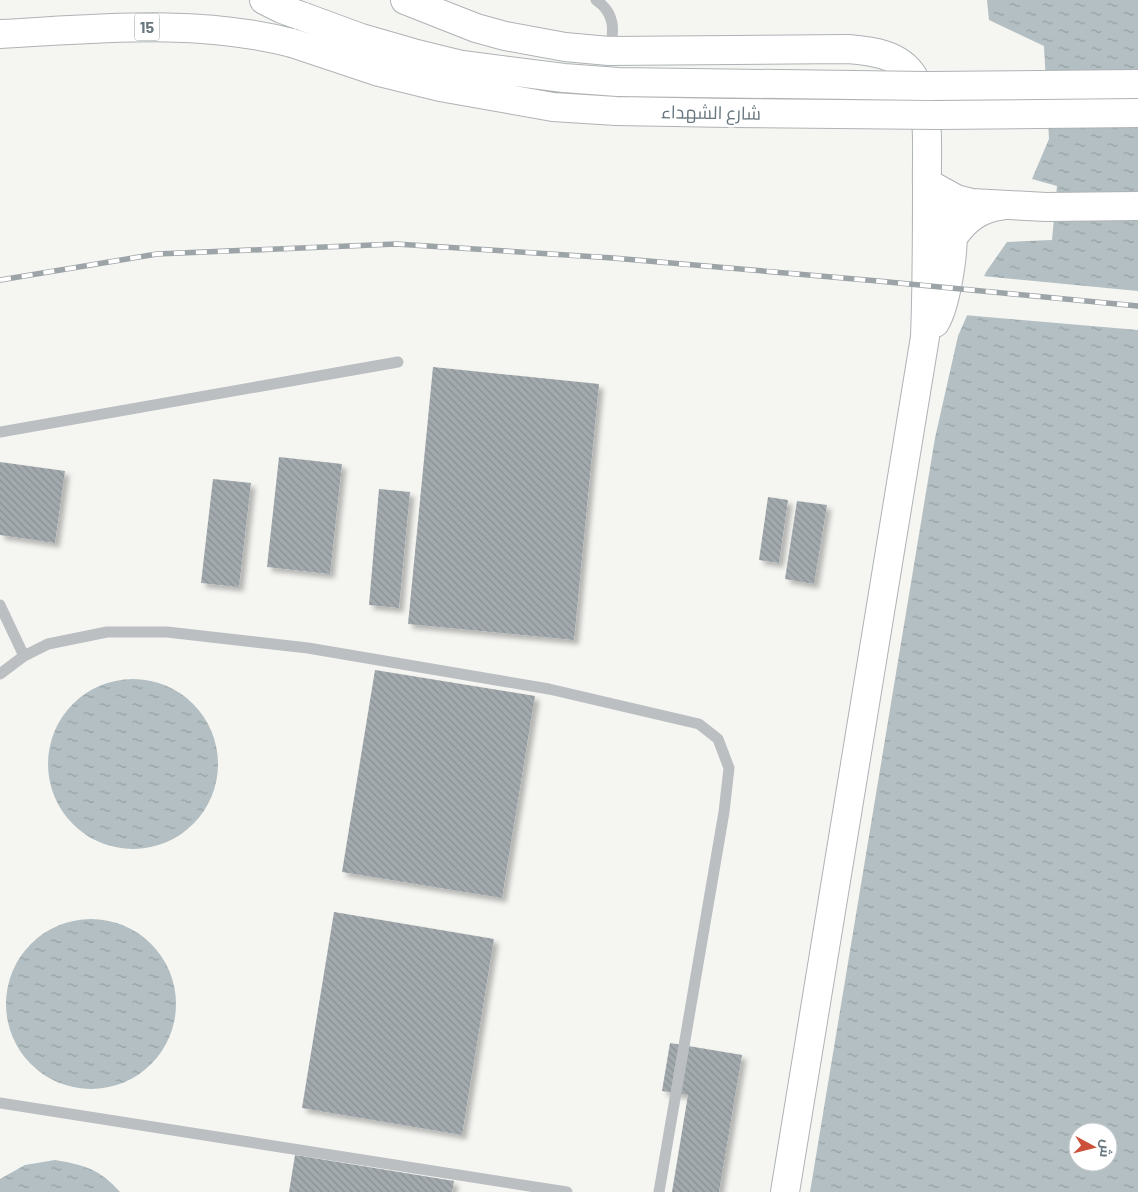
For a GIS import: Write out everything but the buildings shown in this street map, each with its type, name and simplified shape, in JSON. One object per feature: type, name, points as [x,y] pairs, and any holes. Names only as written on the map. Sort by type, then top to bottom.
[{"type":"main road","name":"شارع الشهداء","points":[[264,0],[282,9],[361,38],[413,53],[462,65],[573,79],[618,82],[927,86],[1138,84]]},
{"type":"main road","points":[[405,0],[476,28],[505,36],[565,47],[609,51],[848,49],[871,51],[895,59],[912,75],[922,98],[926,129],[927,191],[925,337],[785,1192]]},
{"type":"main road","name":"شارع الشهداء","points":[[0,34],[181,27],[238,31],[292,43],[379,72],[432,85],[554,107],[616,111],[928,115],[1138,113]]},
{"type":"main road","points":[[927,191],[972,203],[1004,206],[1138,206]]},
{"type":"main road","points":[[925,337],[933,327],[944,304],[954,236],[949,218],[927,191]]},
{"type":"main road","points":[[954,236],[961,226],[975,215],[992,208],[1004,206]]},
{"type":"lane","points":[[596,0],[602,4],[611,18],[614,35],[609,51]]},
{"type":"lane","points":[[0,432],[398,362]]},
{"type":"lane","points":[[0,605],[24,656]]},
{"type":"lane","points":[[0,674],[24,656],[48,644],[107,632],[167,632],[308,648],[549,688],[699,724],[718,739],[729,768],[724,812],[659,1192]]},
{"type":"lane","points":[[0,1103],[567,1192]]},
{"type":"water","points":[[987,0],[1138,0],[1138,1192],[810,1192],[935,438],[958,336],[986,272],[1007,242],[1052,240],[1057,186],[1032,179],[1049,139],[1044,46],[989,20]]},
{"type":"water","points":[[133,679],[158,683],[173,689],[193,704],[208,724],[216,747],[218,764],[214,789],[208,804],[193,824],[173,839],[150,847],[133,849],[108,845],[93,839],[73,824],[58,804],[50,781],[48,764],[52,739],[58,724],[73,704],[93,689],[116,681]]},
{"type":"water","points":[[91,919],[116,923],[131,929],[151,944],[166,964],[174,987],[176,1004],[172,1029],[166,1044],[151,1064],[131,1079],[108,1087],[91,1089],[66,1085],[51,1079],[31,1064],[16,1044],[8,1021],[6,1004],[10,979],[16,964],[31,944],[51,929],[74,921]]},
{"type":"water","points":[[55,1160],[91,1169],[113,1184],[120,1192],[0,1192],[0,1179],[25,1165]]},
{"type":"pier","points":[[982,276],[1138,291],[1138,330],[964,315]]},
{"type":"railway","points":[[0,280],[157,254],[396,244],[613,258],[1138,306]]}]
